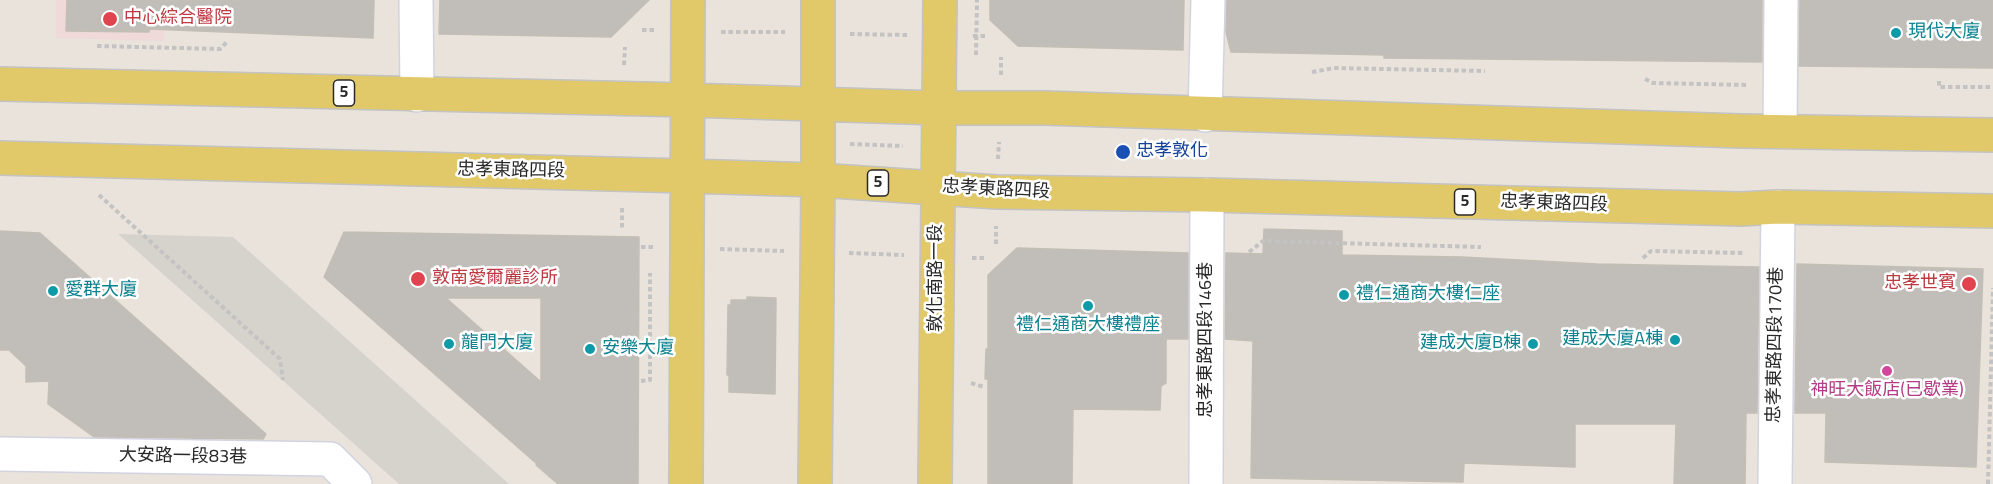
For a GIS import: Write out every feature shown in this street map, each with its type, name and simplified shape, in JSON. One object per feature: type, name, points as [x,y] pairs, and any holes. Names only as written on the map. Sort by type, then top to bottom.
[{"type":"main road","points":[[686,484],[688,0]]},
{"type":"main road","points":[[815,484],[818,0]]},
{"type":"main road","name":"敦化南路一段","points":[[935,484],[940,0]]},
{"type":"main road","name":"5","points":[[0,84],[1993,135]]},
{"type":"main road","name":"忠孝東路四段","points":[[0,158],[818,180],[997,192],[1741,209],[1778,207],[1993,211]]},
{"type":"lane","points":[[416,0],[417,95]]},
{"type":"lane","points":[[1205,115],[1208,0]]},
{"type":"lane","points":[[1780,131],[1781,0]]},
{"type":"lane","name":"忠孝東路四段146巷","points":[[1206,484],[1207,195]]},
{"type":"lane","name":"忠孝東路四段170巷","points":[[1775,484],[1778,207]]},
{"type":"lane","name":"大安路一段83巷","points":[[0,454],[330,459],[355,484]]},
{"type":"path","points":[[976,55],[977,0]]},
{"type":"path","points":[[726,32],[785,32]]},
{"type":"path","points":[[855,34],[915,35]]},
{"type":"path","points":[[97,46],[220,49],[227,42]]},
{"type":"path","points":[[623,99],[625,47]]},
{"type":"path","points":[[996,244],[1001,57]]},
{"type":"path","points":[[1312,72],[1335,68],[1485,71]]},
{"type":"path","points":[[1645,79],[1653,83],[1754,85]]},
{"type":"path","points":[[1939,81],[1940,87],[1993,87]]},
{"type":"path","points":[[839,143],[903,146]]},
{"type":"path","points":[[622,174],[622,228]]},
{"type":"path","points":[[96,192],[280,359],[283,380]]},
{"type":"path","points":[[651,240],[651,252]]},
{"type":"path","points":[[1249,252],[1263,241],[1481,247]]},
{"type":"path","points":[[725,249],[777,250]]},
{"type":"path","points":[[1643,258],[1651,250],[1751,253]]},
{"type":"path","points":[[859,253],[914,255]]},
{"type":"path","points":[[640,381],[650,380],[650,263]]},
{"type":"path","points":[[1988,484],[1993,288]]},
{"type":"path","points":[[971,384],[984,387]]},
{"type":"shaded area","name":"中心綜合醫院","points":[[56,0],[165,0],[164,41],[56,38]]},
{"type":"shaded area","points":[[118,234],[233,237],[509,484],[399,484]]},
{"type":"building","points":[[67,0],[374,0],[373,38],[149,29],[149,32],[66,31]]},
{"type":"building","points":[[440,0],[649,0],[611,37],[439,34]]},
{"type":"building","points":[[990,0],[1184,0],[1183,50],[1018,46],[990,20]]},
{"type":"building","points":[[1227,0],[1762,0],[1762,62],[1384,58],[1384,55],[1231,52],[1226,32]]},
{"type":"building","name":"現代大廈","points":[[1800,0],[1993,0],[1993,68],[1799,66]]},
{"type":"building","points":[[1264,229],[1342,231],[1342,255],[1759,267],[1757,413],[1746,413],[1745,484],[1674,484],[1676,424],[1575,424],[1575,467],[1464,463],[1463,482],[1251,478],[1253,341],[1225,339],[1226,253],[1263,254]]},
{"type":"building","name":"愛群大廈","points":[[0,231],[40,233],[266,434],[263,439],[94,437],[48,404],[49,381],[26,382],[26,366],[9,350],[0,350]]},
{"type":"building","points":[[344,232],[639,237],[638,484],[558,484],[324,277]],"holes":[[[446,298],[541,298],[541,382]]]},
{"type":"building","name":"禮仁通商大樓禮座","points":[[1017,248],[1188,253],[1188,339],[1166,339],[1166,383],[1161,386],[1160,410],[1073,409],[1072,484],[988,484],[988,379],[985,379],[986,349],[988,349],[988,275]]},
{"type":"building","name":"神旺大飯店(已歇業)","points":[[1797,264],[1983,269],[1976,467],[1825,462],[1826,413],[1795,413]]},
{"type":"building","points":[[747,297],[776,298],[775,394],[729,392],[729,375],[727,375],[728,305],[731,305],[731,300],[747,300]]},
{"type":"place","name":"中心綜合醫院","points":[[110,19]]},
{"type":"place","name":"現代大廈","points":[[1896,33]]},
{"type":"place","name":"忠孝敦化","points":[[1123,152]]},
{"type":"place","name":"敦南愛爾麗診所","points":[[418,279]]},
{"type":"place","name":"忠孝世賓","points":[[1969,284]]},
{"type":"place","name":"愛群大廈","points":[[53,291]]},
{"type":"place","name":"禮仁通商大樓仁座","points":[[1344,295]]},
{"type":"place","name":"禮仁通商大樓禮座","points":[[1088,306]]},
{"type":"place","name":"建成大廈A棟","points":[[1675,340]]},
{"type":"place","name":"龍門大廈","points":[[449,344]]},
{"type":"place","name":"建成大廈B棟","points":[[1533,344]]},
{"type":"place","name":"安樂大廈","points":[[590,349]]},
{"type":"place","name":"神旺大飯店(已歇業)","points":[[1887,371]]}]
